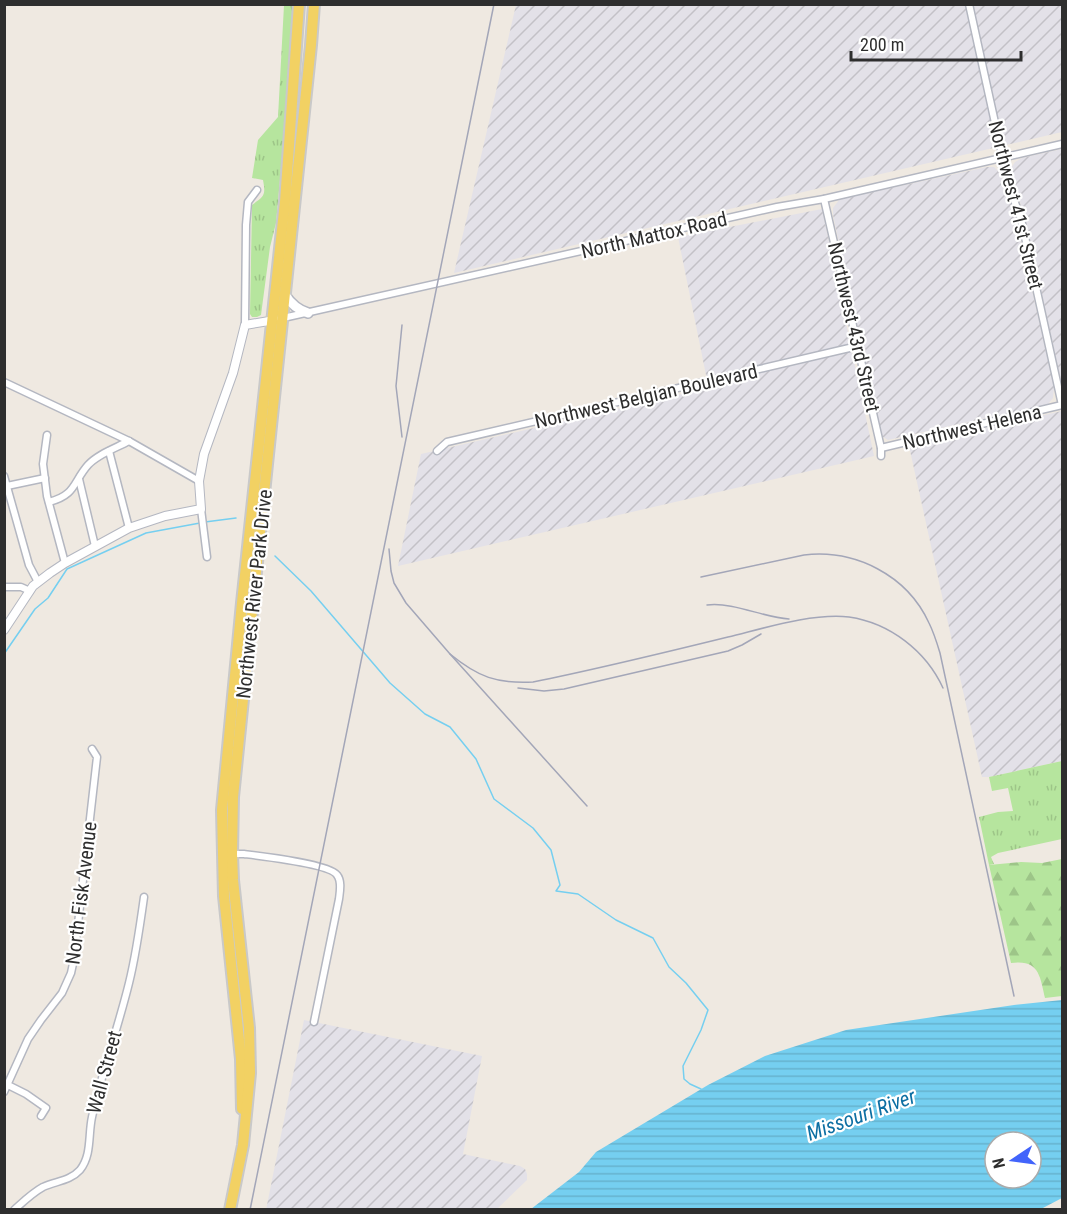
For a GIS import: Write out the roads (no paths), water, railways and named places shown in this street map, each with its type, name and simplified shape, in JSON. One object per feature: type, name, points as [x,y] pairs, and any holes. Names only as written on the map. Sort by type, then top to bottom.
[{"type":"main road","name":"Northwest River Park Drive","points":[[230,1209],[240,1133],[242,1079],[225,919],[227,854],[222,810],[248,604],[277,319],[299,4]]},
{"type":"main road","name":"Northwest River Park Drive","points":[[277,319],[285,295],[314,4]]},
{"type":"main road","points":[[285,295],[290,303],[301,311],[309,313]]},
{"type":"street","name":"Northwest 41st Street","points":[[969,4],[1010,189],[1021,219],[1062,405]]},
{"type":"street","name":"North Mattox Road","points":[[245,325],[309,313],[675,230],[824,199],[1062,144]]},
{"type":"street","points":[[207,557],[201,512],[200,476],[204,454],[233,373],[245,325],[248,202],[257,190]]},
{"type":"street","name":"Northwest 43rd Street","points":[[824,199],[881,456]]},
{"type":"street","name":"Northwest Belgian Boulevard","points":[[437,451],[447,442],[858,346]]},
{"type":"street","points":[[4,382],[200,476]]},
{"type":"street","name":"Northwest Helena","points":[[881,448],[1062,405]]},
{"type":"street","points":[[48,435],[43,464],[49,502],[66,563]]},
{"type":"street","points":[[49,502],[59,500],[70,492],[88,464],[129,441]]},
{"type":"street","points":[[109,451],[129,528]]},
{"type":"street","points":[[4,476],[29,565],[38,582]]},
{"type":"street","points":[[7,486],[45,478]]},
{"type":"street","points":[[79,479],[95,546]]},
{"type":"street","points":[[4,630],[38,582],[66,563],[129,528],[165,516],[201,512]]},
{"type":"street","points":[[4,587],[21,587],[30,591]]},
{"type":"street","name":"North Fisk Avenue","points":[[4,1092],[28,1039],[62,993],[71,973],[97,757],[92,749]]},
{"type":"street","points":[[227,854],[244,854],[319,866],[337,874],[340,888],[339,898],[314,1022]]},
{"type":"street","name":"Wall Street","points":[[14,1209],[46,1185],[75,1175],[85,1162],[89,1151],[92,1117],[136,953],[144,897]]},
{"type":"street","points":[[8,1085],[46,1108],[41,1116]]},
{"type":"water","name":"Missouri River","points":[[1062,1000],[1062,1198],[1041,1209],[531,1209],[579,1172],[596,1152],[708,1085],[765,1056],[846,1030]]},
{"type":"waterway","points":[[205,522],[236,518]]},
{"type":"waterway","points":[[4,654],[35,609],[48,598],[67,569],[146,533],[200,523]]},
{"type":"waterway","points":[[275,556],[311,591],[390,683],[425,714],[450,727],[476,759],[494,799],[533,828],[551,850],[560,885],[556,891],[578,894],[616,920],[653,938],[669,967],[686,983],[708,1010],[683,1066],[684,1079],[701,1089]]},
{"type":"railway","points":[[250,1210],[494,4]]},
{"type":"railway","points":[[402,325],[396,386],[402,437]]},
{"type":"railway","points":[[389,549],[394,583],[406,603],[587,806]]},
{"type":"railway","points":[[701,577],[804,555],[842,556],[860,561],[893,579],[919,606],[931,627],[940,653],[1014,996]]},
{"type":"railway","points":[[707,605],[728,606],[789,619]]},
{"type":"railway","points":[[450,654],[488,677],[509,682],[533,682],[788,622],[835,616],[864,620],[892,632],[917,651],[927,662],[943,688]]},
{"type":"railway","points":[[518,688],[544,691],[564,689],[728,651],[761,634]]}]
